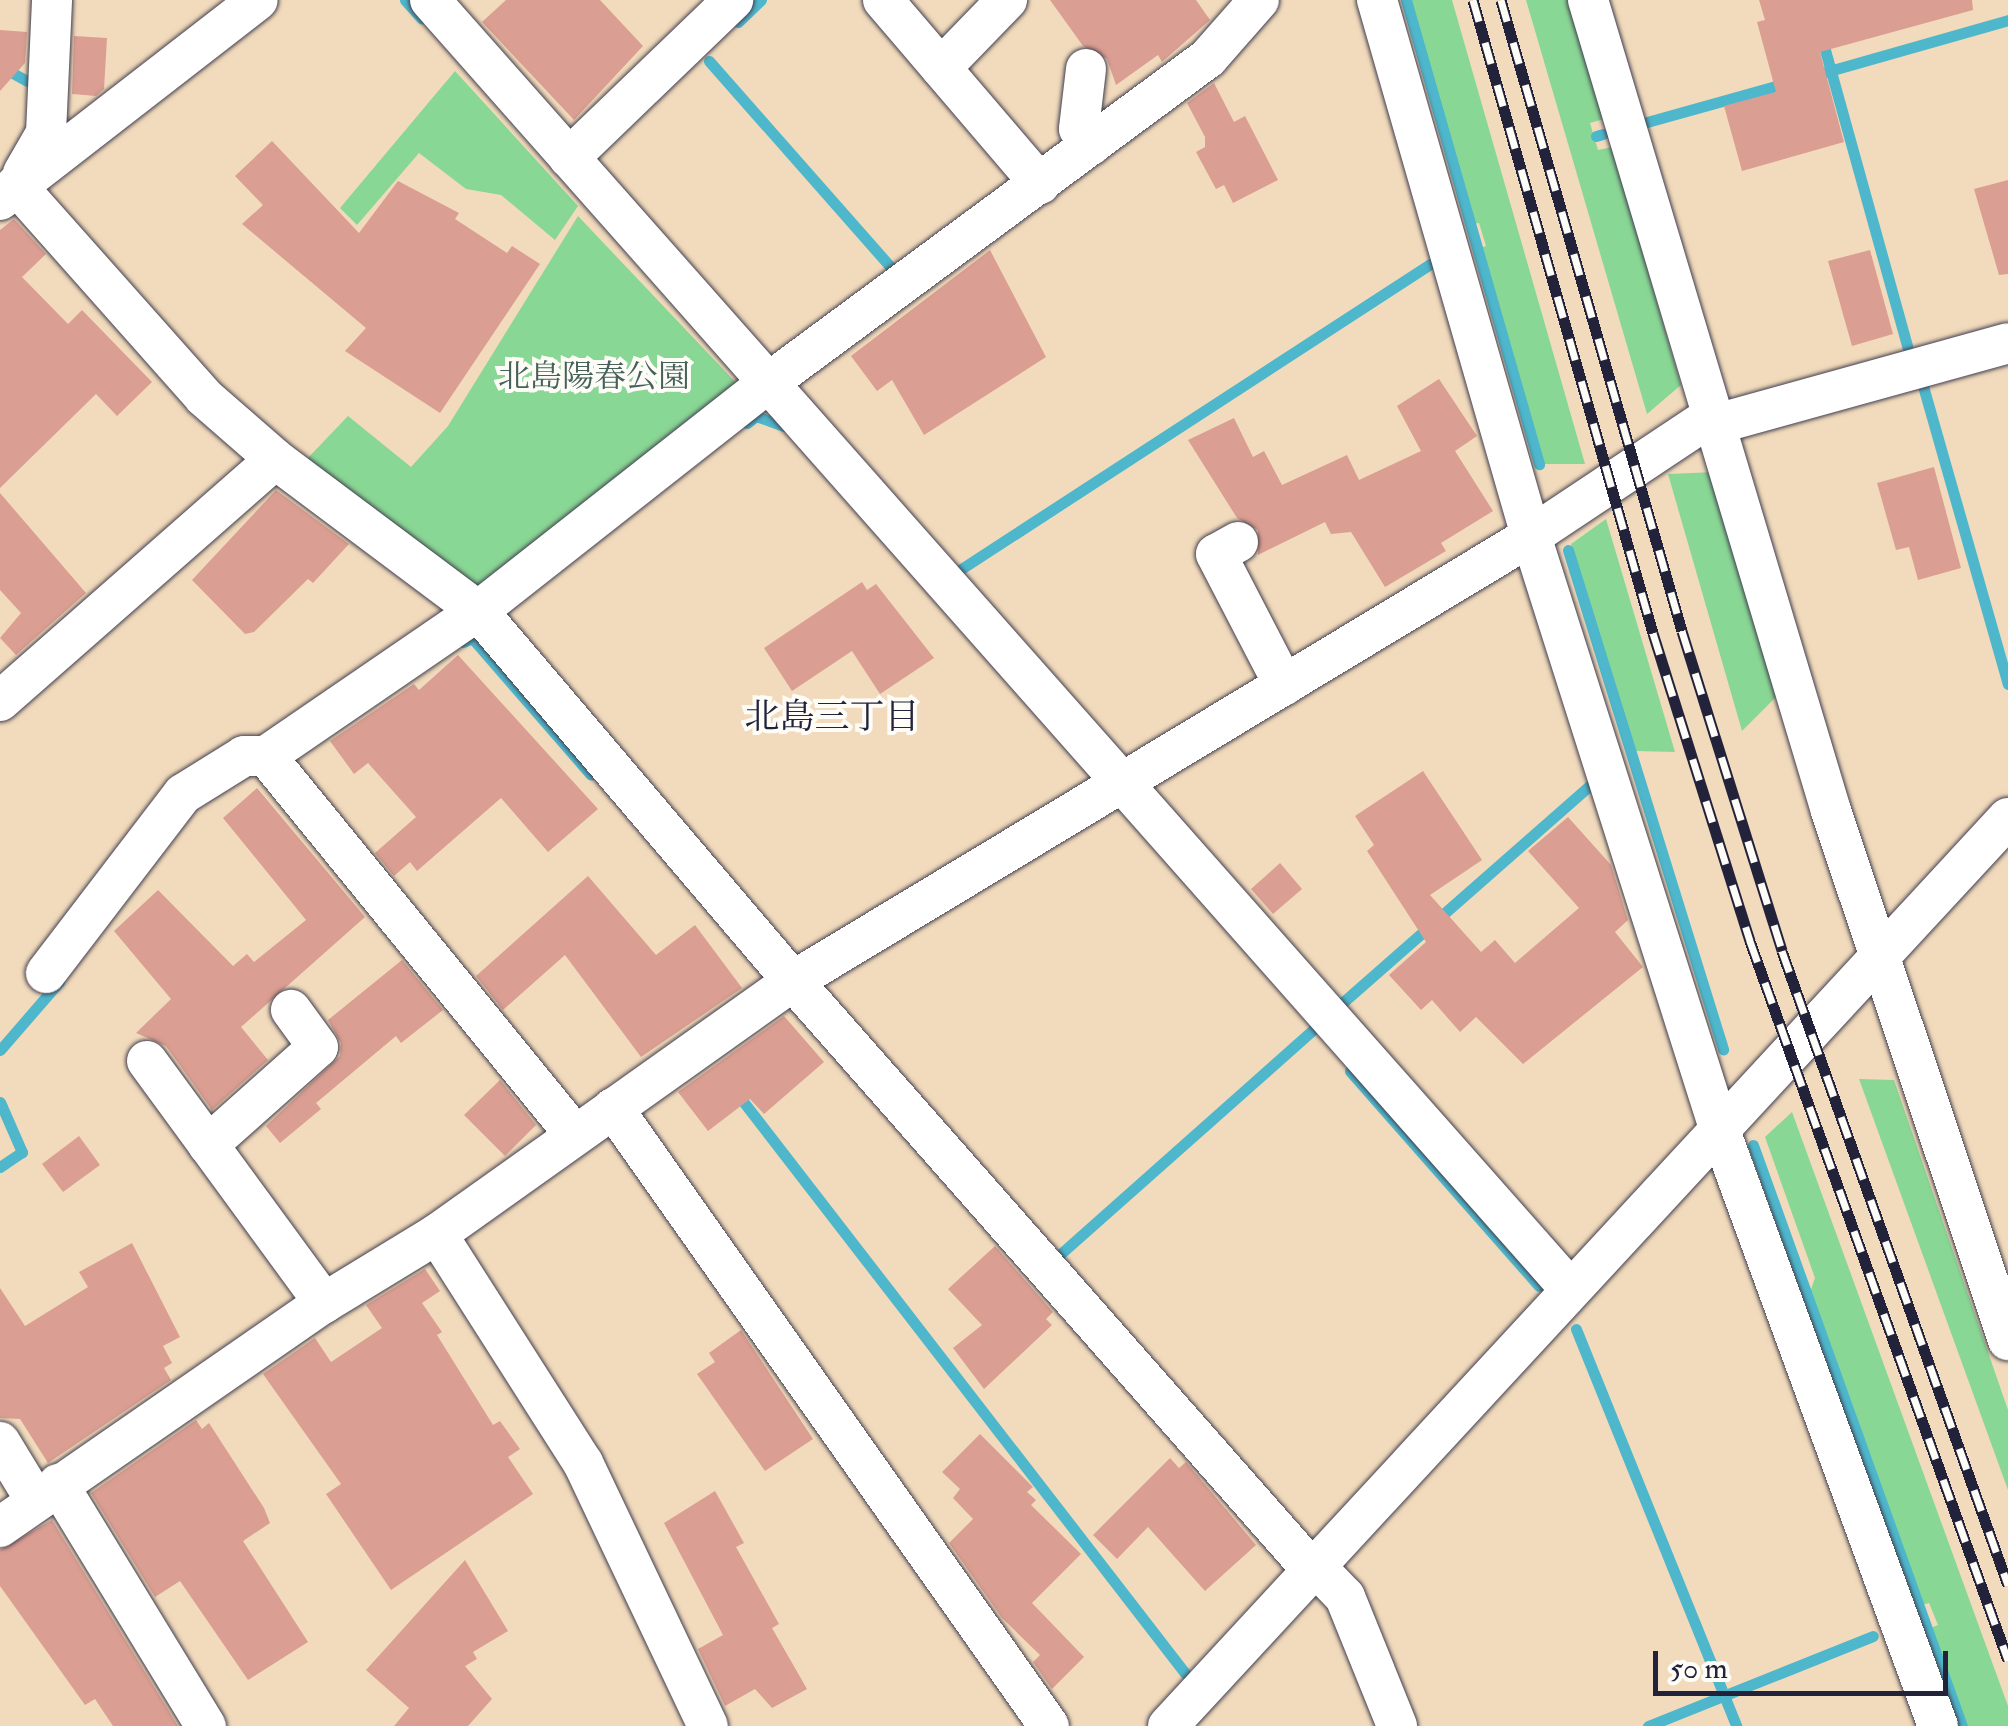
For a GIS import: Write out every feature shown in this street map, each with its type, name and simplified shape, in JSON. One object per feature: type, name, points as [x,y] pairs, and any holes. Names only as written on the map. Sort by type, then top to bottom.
[{"type":"street","points":[[8,192],[46,134],[52,0]]},
{"type":"street","points":[[8,192],[258,0]]},
{"type":"street","points":[[430,0],[1570,1290]]},
{"type":"street","points":[[570,158],[733,0]]},
{"type":"street","points":[[882,0],[1040,184]]},
{"type":"street","points":[[941,68],[1007,0]]},
{"type":"street","points":[[46,973],[183,794],[244,756],[266,756],[478,611],[768,384],[1208,58],[1259,0]]},
{"type":"street","points":[[1376,0],[1531,536],[1719,1128],[1938,1726]]},
{"type":"street","points":[[1588,0],[1712,421],[1878,958],[2008,1340]]},
{"type":"street","points":[[1086,69],[1079,129],[1090,146]]},
{"type":"street","points":[[8,192],[204,397],[275,459],[478,611],[793,981],[1313,1568],[1345,1597],[1397,1726]]},
{"type":"street","points":[[0,1528],[46,1491],[324,1303],[436,1234],[793,981],[1531,536],[1712,421],[2008,343]]},
{"type":"street","points":[[7,684],[275,459]]},
{"type":"street","points":[[1238,542],[1216,554],[1284,685]]},
{"type":"street","points":[[266,756],[575,1136]]},
{"type":"street","points":[[1168,1726],[2008,818]]},
{"type":"street","points":[[208,1145],[318,1047],[291,1010]]},
{"type":"street","points":[[147,1061],[324,1303]]},
{"type":"street","points":[[612,1108],[1049,1726]]},
{"type":"street","points":[[436,1234],[584,1463],[708,1726]]},
{"type":"street","points":[[0,1442],[46,1491],[206,1726]]},
{"type":"green space","points":[[1410,0],[1452,0],[1585,464],[1542,464],[1480,248],[1486,246],[1479,223],[1473,224]]},
{"type":"green space","points":[[1526,0],[1570,0],[1604,119],[1590,123],[1598,150],[1612,147],[1681,385],[1647,414]]},
{"type":"green space","points":[[455,71],[578,206],[555,240],[501,195],[466,189],[419,153],[357,225],[340,208]]},
{"type":"green space","name":"北島陽春公園","points":[[578,216],[740,387],[481,586],[459,583],[305,461],[348,416],[411,467],[448,426]]},
{"type":"green space","points":[[1715,472],[1778,695],[1742,731],[1668,474]]},
{"type":"green space","points":[[1606,519],[1675,752],[1636,751],[1571,544]]},
{"type":"green space","points":[[1859,1079],[1894,1080],[2008,1410],[2008,1490]]},
{"type":"green space","points":[[1792,1112],[2008,1706],[2008,1726],[1967,1726],[1930,1628],[1938,1625],[1929,1603],[1922,1605],[1810,1292],[1815,1278],[1765,1137]]},
{"type":"building","points":[[506,0],[600,0],[643,46],[574,120],[482,22]]},
{"type":"building","points":[[1050,0],[1196,0],[1210,20],[1162,62],[1158,55],[1116,85],[1107,59],[1083,46]]},
{"type":"building","points":[[1759,0],[1972,0],[1973,10],[1820,52],[1844,142],[1742,171],[1724,106],[1776,92],[1757,22],[1765,20]]},
{"type":"building","points":[[0,30],[27,32],[25,63],[0,91]]},
{"type":"building","points":[[74,36],[107,38],[104,89],[96,96],[72,94]]},
{"type":"building","points":[[1214,83],[1234,122],[1245,116],[1278,180],[1233,203],[1224,185],[1216,189],[1196,152],[1205,147],[1205,137],[1187,103]]},
{"type":"building","points":[[272,141],[359,233],[398,181],[459,213],[455,219],[507,253],[512,246],[540,264],[440,413],[345,351],[366,328],[242,224],[263,205],[235,176]]},
{"type":"building","points":[[2008,180],[2008,274],[1999,275],[1974,189]]},
{"type":"building","points":[[14,219],[46,254],[22,277],[68,324],[82,310],[152,382],[117,416],[96,394],[0,488],[0,230]]},
{"type":"building","points":[[990,250],[1046,357],[924,435],[892,380],[877,391],[851,356]]},
{"type":"building","points":[[1870,250],[1893,334],[1852,346],[1828,261]]},
{"type":"building","points":[[1439,379],[1477,436],[1455,451],[1493,511],[1441,543],[1446,551],[1385,587],[1351,532],[1331,534],[1325,522],[1258,555],[1258,530],[1237,518],[1188,440],[1234,418],[1253,457],[1264,451],[1282,485],[1347,455],[1359,480],[1421,451],[1397,406]]},
{"type":"building","points":[[1934,467],[1961,568],[1918,580],[1909,547],[1896,550],[1877,483]]},
{"type":"building","points":[[276,490],[349,544],[313,583],[308,579],[254,632],[245,634],[192,580]]},
{"type":"building","points":[[0,493],[86,593],[16,655],[0,638],[21,613],[0,590]]},
{"type":"building","points":[[862,582],[867,590],[876,584],[934,658],[880,694],[852,651],[792,691],[764,648]]},
{"type":"building","points":[[458,655],[598,809],[548,852],[501,798],[417,871],[410,862],[394,876],[375,853],[416,817],[368,763],[354,774],[330,741],[414,684],[419,690]]},
{"type":"building","points":[[1423,771],[1482,860],[1430,895],[1481,952],[1495,940],[1515,963],[1579,908],[1528,851],[1568,817],[1611,865],[1628,920],[1615,932],[1643,967],[1523,1064],[1476,1017],[1460,1032],[1432,1000],[1421,1010],[1389,975],[1426,942],[1367,851],[1374,845],[1355,816]]},
{"type":"building","points":[[257,788],[365,917],[241,1027],[268,1060],[212,1110],[166,1046],[136,1033],[171,999],[114,931],[158,890],[233,966],[247,954],[254,962],[306,920],[223,818]]},
{"type":"building","points":[[1280,863],[1302,889],[1273,914],[1251,889]]},
{"type":"building","points":[[588,876],[656,955],[695,925],[742,988],[641,1057],[565,955],[503,1010],[476,976]]},
{"type":"building","points":[[402,960],[443,1010],[401,1043],[396,1036],[316,1103],[321,1109],[280,1143],[266,1126],[340,1056],[341,1043],[328,1020]]},
{"type":"building","points":[[784,1016],[824,1062],[764,1114],[750,1099],[708,1131],[678,1092]]},
{"type":"building","points":[[500,1080],[536,1125],[505,1156],[464,1115]]},
{"type":"building","points":[[79,1136],[100,1165],[63,1192],[42,1164]]},
{"type":"building","points":[[132,1243],[180,1337],[163,1346],[172,1363],[164,1368],[171,1380],[48,1463],[20,1419],[0,1418],[0,1288],[25,1326],[88,1287],[79,1272]]},
{"type":"building","points":[[995,1246],[1053,1312],[1046,1319],[1052,1325],[984,1389],[953,1348],[982,1325],[948,1289]]},
{"type":"building","points":[[425,1269],[440,1291],[422,1303],[442,1332],[437,1335],[493,1425],[500,1421],[520,1449],[508,1457],[533,1494],[391,1590],[326,1494],[341,1484],[263,1374],[315,1338],[331,1362],[382,1328],[366,1305]]},
{"type":"building","points":[[741,1330],[813,1439],[765,1471],[697,1374],[715,1362],[709,1353]]},
{"type":"building","points":[[196,1420],[202,1429],[209,1423],[264,1508],[270,1523],[243,1541],[308,1642],[248,1680],[180,1581],[155,1597],[91,1493]]},
{"type":"building","points":[[980,1434],[1033,1487],[1027,1492],[1036,1500],[1031,1505],[1081,1554],[1032,1603],[1084,1657],[1052,1689],[1033,1662],[1040,1655],[1002,1618],[949,1543],[973,1519],[953,1498],[960,1489],[942,1472]]},
{"type":"building","points":[[1170,1458],[1179,1468],[1186,1462],[1256,1545],[1205,1591],[1148,1527],[1117,1559],[1093,1535]]},
{"type":"building","points":[[715,1491],[744,1543],[736,1547],[779,1624],[772,1628],[807,1689],[772,1708],[755,1689],[725,1706],[698,1649],[723,1635],[664,1523]]},
{"type":"building","points":[[52,1520],[178,1726],[113,1726],[95,1699],[85,1705],[0,1586],[0,1550]]},
{"type":"building","points":[[465,1560],[508,1631],[473,1652],[477,1659],[465,1666],[492,1699],[468,1726],[394,1726],[409,1708],[366,1670]]},
{"type":"waterway","points":[[405,0],[422,19]]},
{"type":"waterway","points":[[738,22],[761,0]]},
{"type":"waterway","points":[[1406,0],[1539,464]]},
{"type":"waterway","points":[[1815,75],[2008,20]]},
{"type":"waterway","points":[[1822,39],[1909,353]]},
{"type":"waterway","points":[[709,61],[895,272]]},
{"type":"waterway","points":[[0,66],[27,81]]},
{"type":"waterway","points":[[1647,122],[1787,83]]},
{"type":"waterway","points":[[1596,136],[1603,134]]},
{"type":"waterway","points":[[958,571],[1430,264]]},
{"type":"waterway","points":[[1921,379],[2008,684]]},
{"type":"waterway","points":[[747,423],[756,416],[783,426]]},
{"type":"waterway","points":[[1568,550],[1723,1049]]},
{"type":"waterway","points":[[463,642],[472,638],[591,775]]},
{"type":"waterway","points":[[1341,1004],[1589,786]]},
{"type":"waterway","points":[[0,1050],[59,982]]},
{"type":"waterway","points":[[1057,1257],[1314,1029]]},
{"type":"waterway","points":[[1350,1071],[1539,1286]]},
{"type":"waterway","points":[[735,1091],[1185,1673]]},
{"type":"waterway","points":[[0,1102],[22,1152],[0,1167]]},
{"type":"waterway","points":[[1753,1145],[1962,1726]]},
{"type":"waterway","points":[[1576,1329],[1736,1726]]},
{"type":"waterway","points":[[1648,1726],[1873,1636]]},
{"type":"railway","points":[[1473,0],[1653,633],[1750,941],[2008,1660]]},
{"type":"railway","points":[[1501,0],[1682,631],[1782,951],[2008,1585]]},
{"type":"district","name":"北島三丁目","points":[[832,717]]}]
